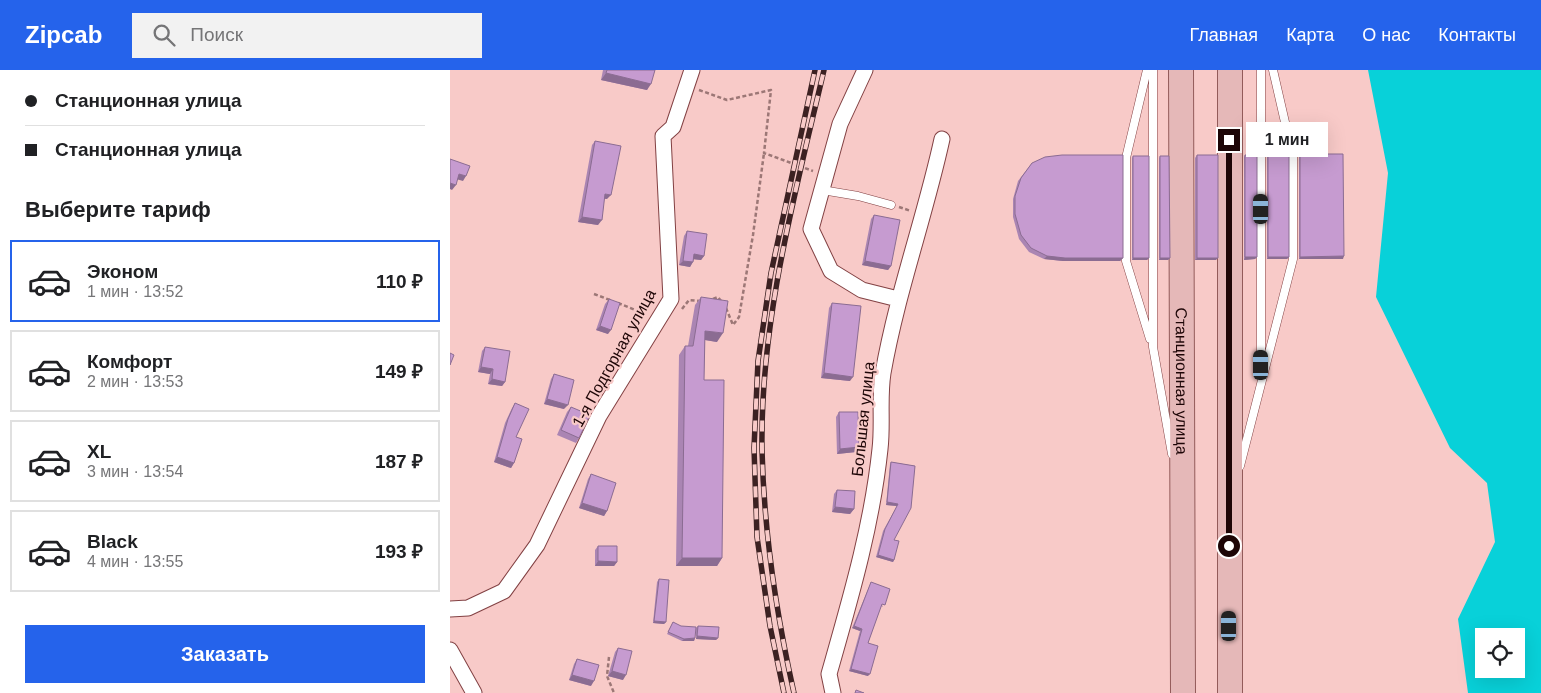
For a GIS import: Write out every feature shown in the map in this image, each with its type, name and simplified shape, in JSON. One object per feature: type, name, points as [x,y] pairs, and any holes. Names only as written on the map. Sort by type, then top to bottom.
[{"type":"main road","name":"Станционная улица","points":[[1181,70],[1183,693]]},
{"type":"main road","points":[[1230,70],[1230,693]]},
{"type":"street","name":"1-я Подгорная улица","points":[[450,609],[468,608],[504,591],[537,545],[599,416],[671,299],[663,136],[673,127],[692,70]]},
{"type":"street","points":[[865,70],[840,124],[811,229],[831,272],[862,290],[898,299]]},
{"type":"street","name":"Большая улица","points":[[833,693],[829,674],[862,558],[880,449],[882,376],[898,299],[934,178],[942,138]]},
{"type":"street","points":[[450,650],[474,693]]},
{"type":"lane","points":[[1147,70],[1126,158],[1126,261],[1153,347],[1182,509]]},
{"type":"lane","points":[[1153,70],[1153,347]]},
{"type":"lane","points":[[1261,70],[1261,383]]},
{"type":"lane","points":[[1229,507],[1293,259],[1293,157],[1273,70]]},
{"type":"lane","points":[[822,190],[858,196],[891,205]]},
{"type":"path","points":[[697,84],[700,92],[727,100],[771,90],[753,235],[738,317],[733,325],[718,297],[709,301]]},
{"type":"path","points":[[764,153],[814,171],[813,186],[822,190]]},
{"type":"path","points":[[594,294],[647,315],[660,316],[678,315],[689,300],[702,301]]},
{"type":"path","points":[[609,657],[607,676],[614,693]]},
{"type":"water","points":[[1368,70],[1541,70],[1541,693],[1468,693],[1458,619],[1495,542],[1487,483],[1450,448],[1376,297],[1388,173]]},
{"type":"building","points":[[607,70],[655,70],[651,84],[606,73]]},
{"type":"building","points":[[595,141],[621,146],[611,195],[605,194],[602,220],[582,217]]},
{"type":"building","points":[[1300,154],[1343,154],[1344,256],[1300,257]]},
{"type":"building","points":[[1062,155],[1123,155],[1123,258],[1065,258],[1047,256],[1031,248],[1021,235],[1015,214],[1015,196],[1021,178],[1032,163],[1045,157]]},
{"type":"building","points":[[1197,155],[1218,155],[1218,258],[1197,258]]},
{"type":"building","points":[[1245,155],[1257,155],[1257,257],[1245,257]]},
{"type":"building","points":[[1268,155],[1289,155],[1289,257],[1268,257]]},
{"type":"building","points":[[1133,156],[1149,156],[1149,258],[1133,258]]},
{"type":"building","points":[[1160,156],[1169,156],[1170,258],[1160,258]]},
{"type":"building","points":[[450,159],[470,166],[466,176],[459,174],[456,185],[450,183]]},
{"type":"building","points":[[874,215],[900,220],[891,266],[865,261]]},
{"type":"building","points":[[687,231],[707,234],[704,256],[694,254],[693,262],[683,261]]},
{"type":"building","points":[[701,297],[728,301],[723,333],[705,331],[704,380],[724,380],[722,558],[682,558],[685,346],[693,346]]},
{"type":"building","points":[[609,299],[620,303],[611,330],[600,326]]},
{"type":"building","points":[[832,303],[861,306],[853,377],[824,373]]},
{"type":"building","points":[[485,347],[510,351],[505,382],[492,379],[493,369],[481,367]]},
{"type":"building","points":[[450,353],[454,355],[450,365]]},
{"type":"building","points":[[554,374],[574,380],[568,405],[547,399]]},
{"type":"building","points":[[515,403],[529,409],[516,437],[522,439],[514,463],[497,457],[508,419]]},
{"type":"building","points":[[571,407],[590,415],[579,438],[561,430]]},
{"type":"building","points":[[839,412],[858,412],[859,447],[840,449]]},
{"type":"building","points":[[891,462],[915,466],[911,508],[894,540],[899,541],[894,560],[878,555],[885,529],[898,504],[887,502]]},
{"type":"building","points":[[591,474],[616,483],[607,511],[582,503]]},
{"type":"building","points":[[837,490],[855,491],[854,509],[835,507]]},
{"type":"building","points":[[598,546],[617,546],[617,562],[598,561]]},
{"type":"building","points":[[659,579],[669,580],[666,622],[654,621]]},
{"type":"building","points":[[871,582],[890,589],[885,605],[882,604],[868,643],[878,646],[870,674],[851,669],[862,629],[854,626]]},
{"type":"building","points":[[673,622],[681,626],[696,627],[695,638],[684,639],[668,632]]},
{"type":"building","points":[[698,626],[719,627],[718,638],[697,636]]},
{"type":"building","points":[[618,648],[632,651],[626,675],[612,671]]},
{"type":"building","points":[[577,659],[599,665],[594,681],[572,675]]},
{"type":"railway","points":[[784,693],[770,626],[757,537],[754,448],[758,361],[771,273],[815,70]]},
{"type":"railway","points":[[794,693],[776,603],[768,542],[763,481],[763,402],[767,354],[781,258],[824,70]]},
{"type":"route","points":[[1229,140],[1229,546]]}]
